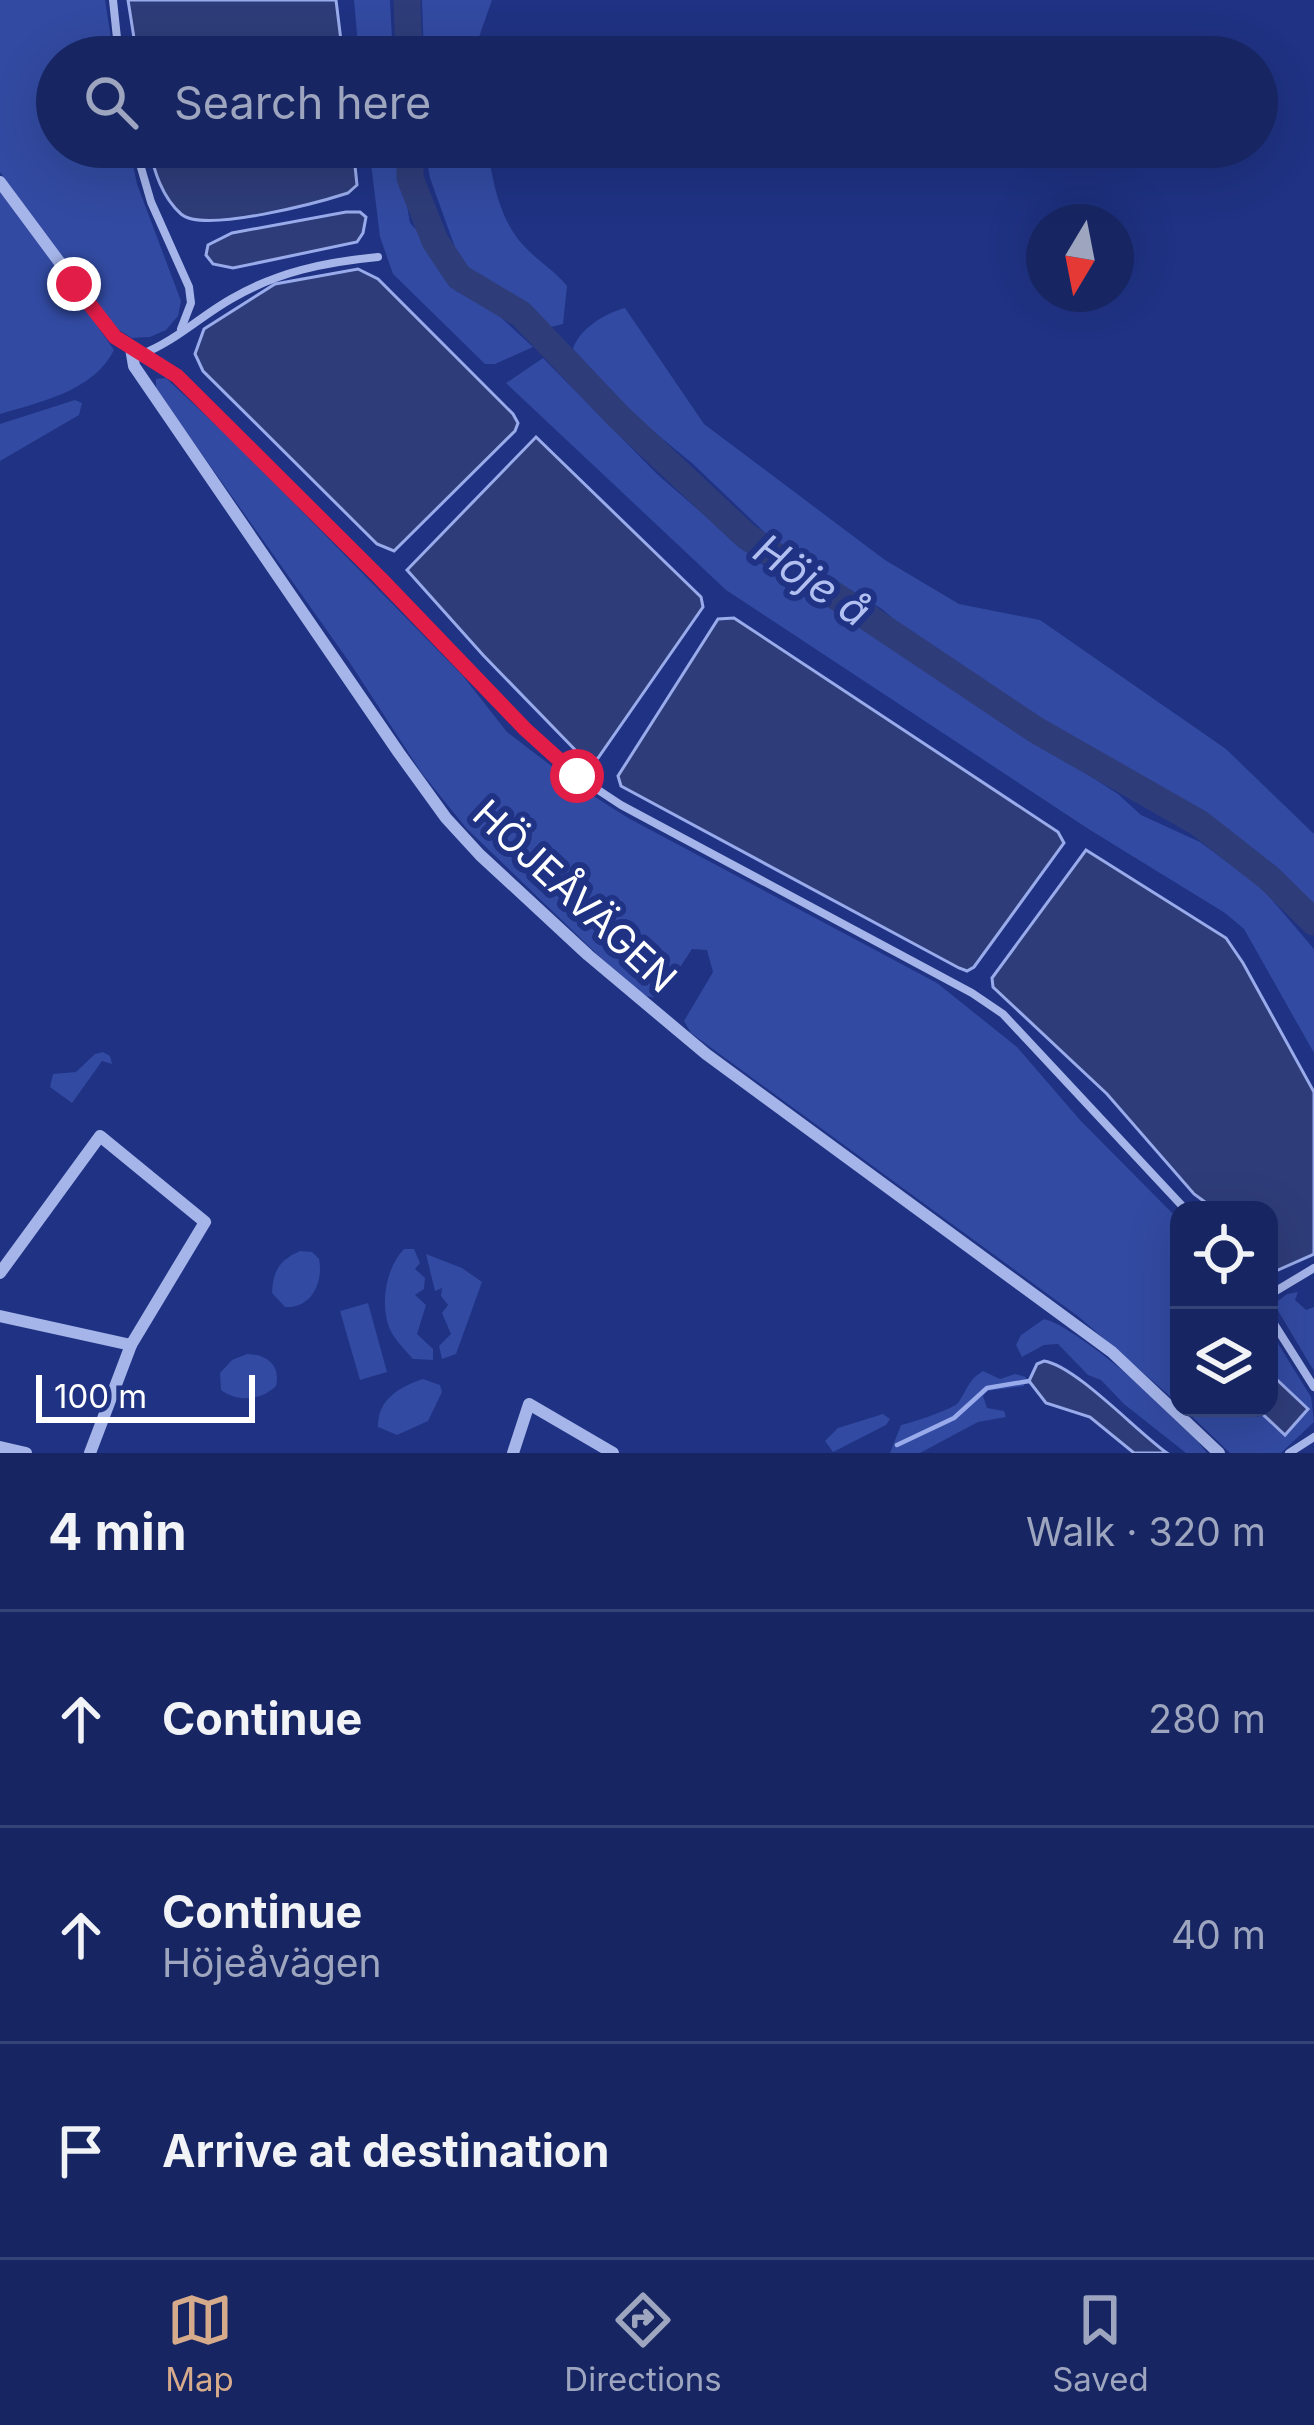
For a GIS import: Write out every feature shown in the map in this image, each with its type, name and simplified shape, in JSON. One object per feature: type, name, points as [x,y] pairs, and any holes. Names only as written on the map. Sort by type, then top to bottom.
[{"type":"street","name":"HÖJEÅVÄGEN","points":[[0,182],[115,337],[137,351],[134,366],[446,818],[481,855],[588,955],[706,1054],[1112,1352],[1219,1453]]},
{"type":"street","points":[[0,1273],[100,1136],[205,1222],[131,1345],[90,1453]]},
{"type":"street","points":[[0,1316],[131,1345]]},
{"type":"street","points":[[513,1453],[529,1404],[613,1453]]},
{"type":"street","points":[[0,1447],[26,1453]]},
{"type":"lane","points":[[113,0],[117,36]]},
{"type":"lane","points":[[141,168],[151,202],[189,286],[191,303],[181,331]]},
{"type":"lane","points":[[137,351],[160,347],[274,276],[378,257]]},
{"type":"lane","points":[[137,351],[177,376],[577,776],[650,821],[1003,1014],[1178,1201]]},
{"type":"lane","points":[[1278,1290],[1314,1268]]},
{"type":"lane","points":[[1278,1330],[1314,1387]]},
{"type":"lane","points":[[1289,1453],[1314,1437]]},
{"type":"shaded area","points":[[0,0],[105,0],[111,36],[36,36],[36,168],[134,168],[181,301],[178,316],[166,330],[132,338],[119,330],[0,172]]},
{"type":"shaded area","points":[[128,0],[336,0],[340,36],[134,36]]},
{"type":"shaded area","points":[[354,0],[390,0],[392,36],[357,36]]},
{"type":"shaded area","points":[[422,0],[492,0],[479,36],[423,36]]},
{"type":"shaded area","points":[[154,168],[355,168],[357,185],[348,193],[289,209],[237,219],[194,219],[181,214],[169,200]]},
{"type":"shaded area","points":[[372,168],[401,168],[410,223],[426,240],[456,291],[495,312],[533,347],[485,364],[393,274],[380,237]]},
{"type":"shaded area","points":[[428,168],[491,168],[498,200],[515,236],[567,286],[563,324],[551,327],[525,303],[465,275]]},
{"type":"shaded area","points":[[0,187],[114,350],[80,385],[0,414]]},
{"type":"shaded area","points":[[346,212],[366,217],[357,242],[233,268],[213,264],[206,255],[208,245],[232,233]]},
{"type":"shaded area","points":[[358,269],[378,279],[518,423],[394,551],[377,544],[203,371],[195,354],[204,329],[275,284]]},
{"type":"shaded area","points":[[625,308],[704,424],[885,560],[959,604],[1040,620],[1226,749],[1314,834],[1314,911],[1215,821],[1070,740],[921,643],[882,609],[780,547],[636,417],[573,349],[594,323]]},
{"type":"shaded area","points":[[543,358],[657,474],[757,561],[1118,794],[1141,815],[1200,842],[1261,887],[1314,949],[1314,1053],[1244,929],[1225,913],[1090,830],[726,590],[506,383]]},
{"type":"shaded area","points":[[166,378],[237,445],[463,676],[507,732],[630,819],[937,983],[1017,1047],[1080,1120],[1170,1211],[1170,1396],[1079,1317],[691,1033],[684,1021],[713,972],[707,950],[692,949],[660,998],[646,996],[466,828],[421,772],[170,409],[156,388],[156,379]]},
{"type":"shaded area","points":[[75,400],[82,403],[79,415],[0,461],[0,424]]},
{"type":"shaded area","points":[[536,437],[701,597],[703,607],[592,761],[584,759],[483,655],[407,570]]},
{"type":"shaded area","points":[[734,618],[1058,832],[1064,843],[974,967],[959,968],[621,786],[618,776],[718,619]]},
{"type":"shaded area","points":[[1086,850],[1226,938],[1314,1092],[1314,1254],[1278,1270],[1278,1201],[1204,1201],[1194,1194],[1107,1094],[993,987],[992,978]]},
{"type":"shaded area","points":[[103,1052],[112,1064],[102,1061],[72,1103],[50,1087],[53,1074],[76,1072]]},
{"type":"shaded area","points":[[404,1249],[414,1249],[420,1263],[415,1269],[425,1278],[424,1289],[415,1295],[426,1305],[417,1334],[433,1349],[433,1360],[413,1359],[393,1335],[386,1317],[389,1275]]},
{"type":"shaded area","points":[[300,1251],[312,1252],[319,1259],[317,1285],[302,1304],[285,1307],[272,1293],[274,1278],[283,1262]]},
{"type":"shaded area","points":[[426,1254],[482,1282],[456,1354],[442,1359],[439,1346],[451,1334],[442,1313],[448,1305],[441,1296],[442,1288],[435,1291]]},
{"type":"shaded area","points":[[1298,1292],[1295,1300],[1306,1310],[1314,1307],[1314,1371],[1278,1311],[1278,1301]]},
{"type":"shaded area","points":[[368,1303],[387,1372],[360,1380],[340,1311]]},
{"type":"shaded area","points":[[1044,1319],[1081,1339],[1131,1377],[1207,1453],[1186,1453],[1101,1380],[1088,1375],[1058,1344],[1044,1345],[1022,1357],[1016,1345],[1021,1335]]},
{"type":"shaded area","points":[[1278,1344],[1311,1397],[1314,1422],[1281,1453],[1230,1453],[1192,1417],[1266,1417],[1286,1435],[1278,1399]]},
{"type":"shaded area","points":[[247,1354],[270,1362],[276,1386],[250,1398],[235,1397],[221,1390],[220,1373],[232,1360]]},
{"type":"shaded area","points":[[1044,1361],[1072,1374],[1167,1453],[1134,1453],[1090,1417],[1046,1403],[1029,1381],[1037,1364]]},
{"type":"shaded area","points":[[983,1371],[1000,1379],[1015,1374],[1026,1377],[1024,1386],[987,1391],[983,1396],[987,1408],[1004,1411],[1006,1417],[978,1422],[920,1453],[890,1453],[901,1425],[955,1406]]},
{"type":"shaded area","points":[[423,1379],[440,1385],[442,1392],[428,1421],[397,1435],[378,1427],[381,1409],[391,1396]]},
{"type":"shaded area","points":[[1278,1381],[1308,1409],[1285,1435],[1266,1417],[1278,1417]]},
{"type":"shaded area","points":[[883,1414],[890,1419],[886,1425],[833,1452],[825,1441],[838,1428]]},
{"type":"waterway","name":"Höje å","points":[[407,0],[408,36]]},
{"type":"waterway","name":"Höje å","points":[[410,168],[435,241],[459,277],[521,314],[618,416],[746,536],[1036,730],[1199,823],[1268,877],[1314,922]]},
{"type":"waterway","points":[[897,1445],[954,1418],[987,1388],[1029,1381]]},
{"type":"route","points":[[74,284],[115,337],[177,376],[577,776]]}]
